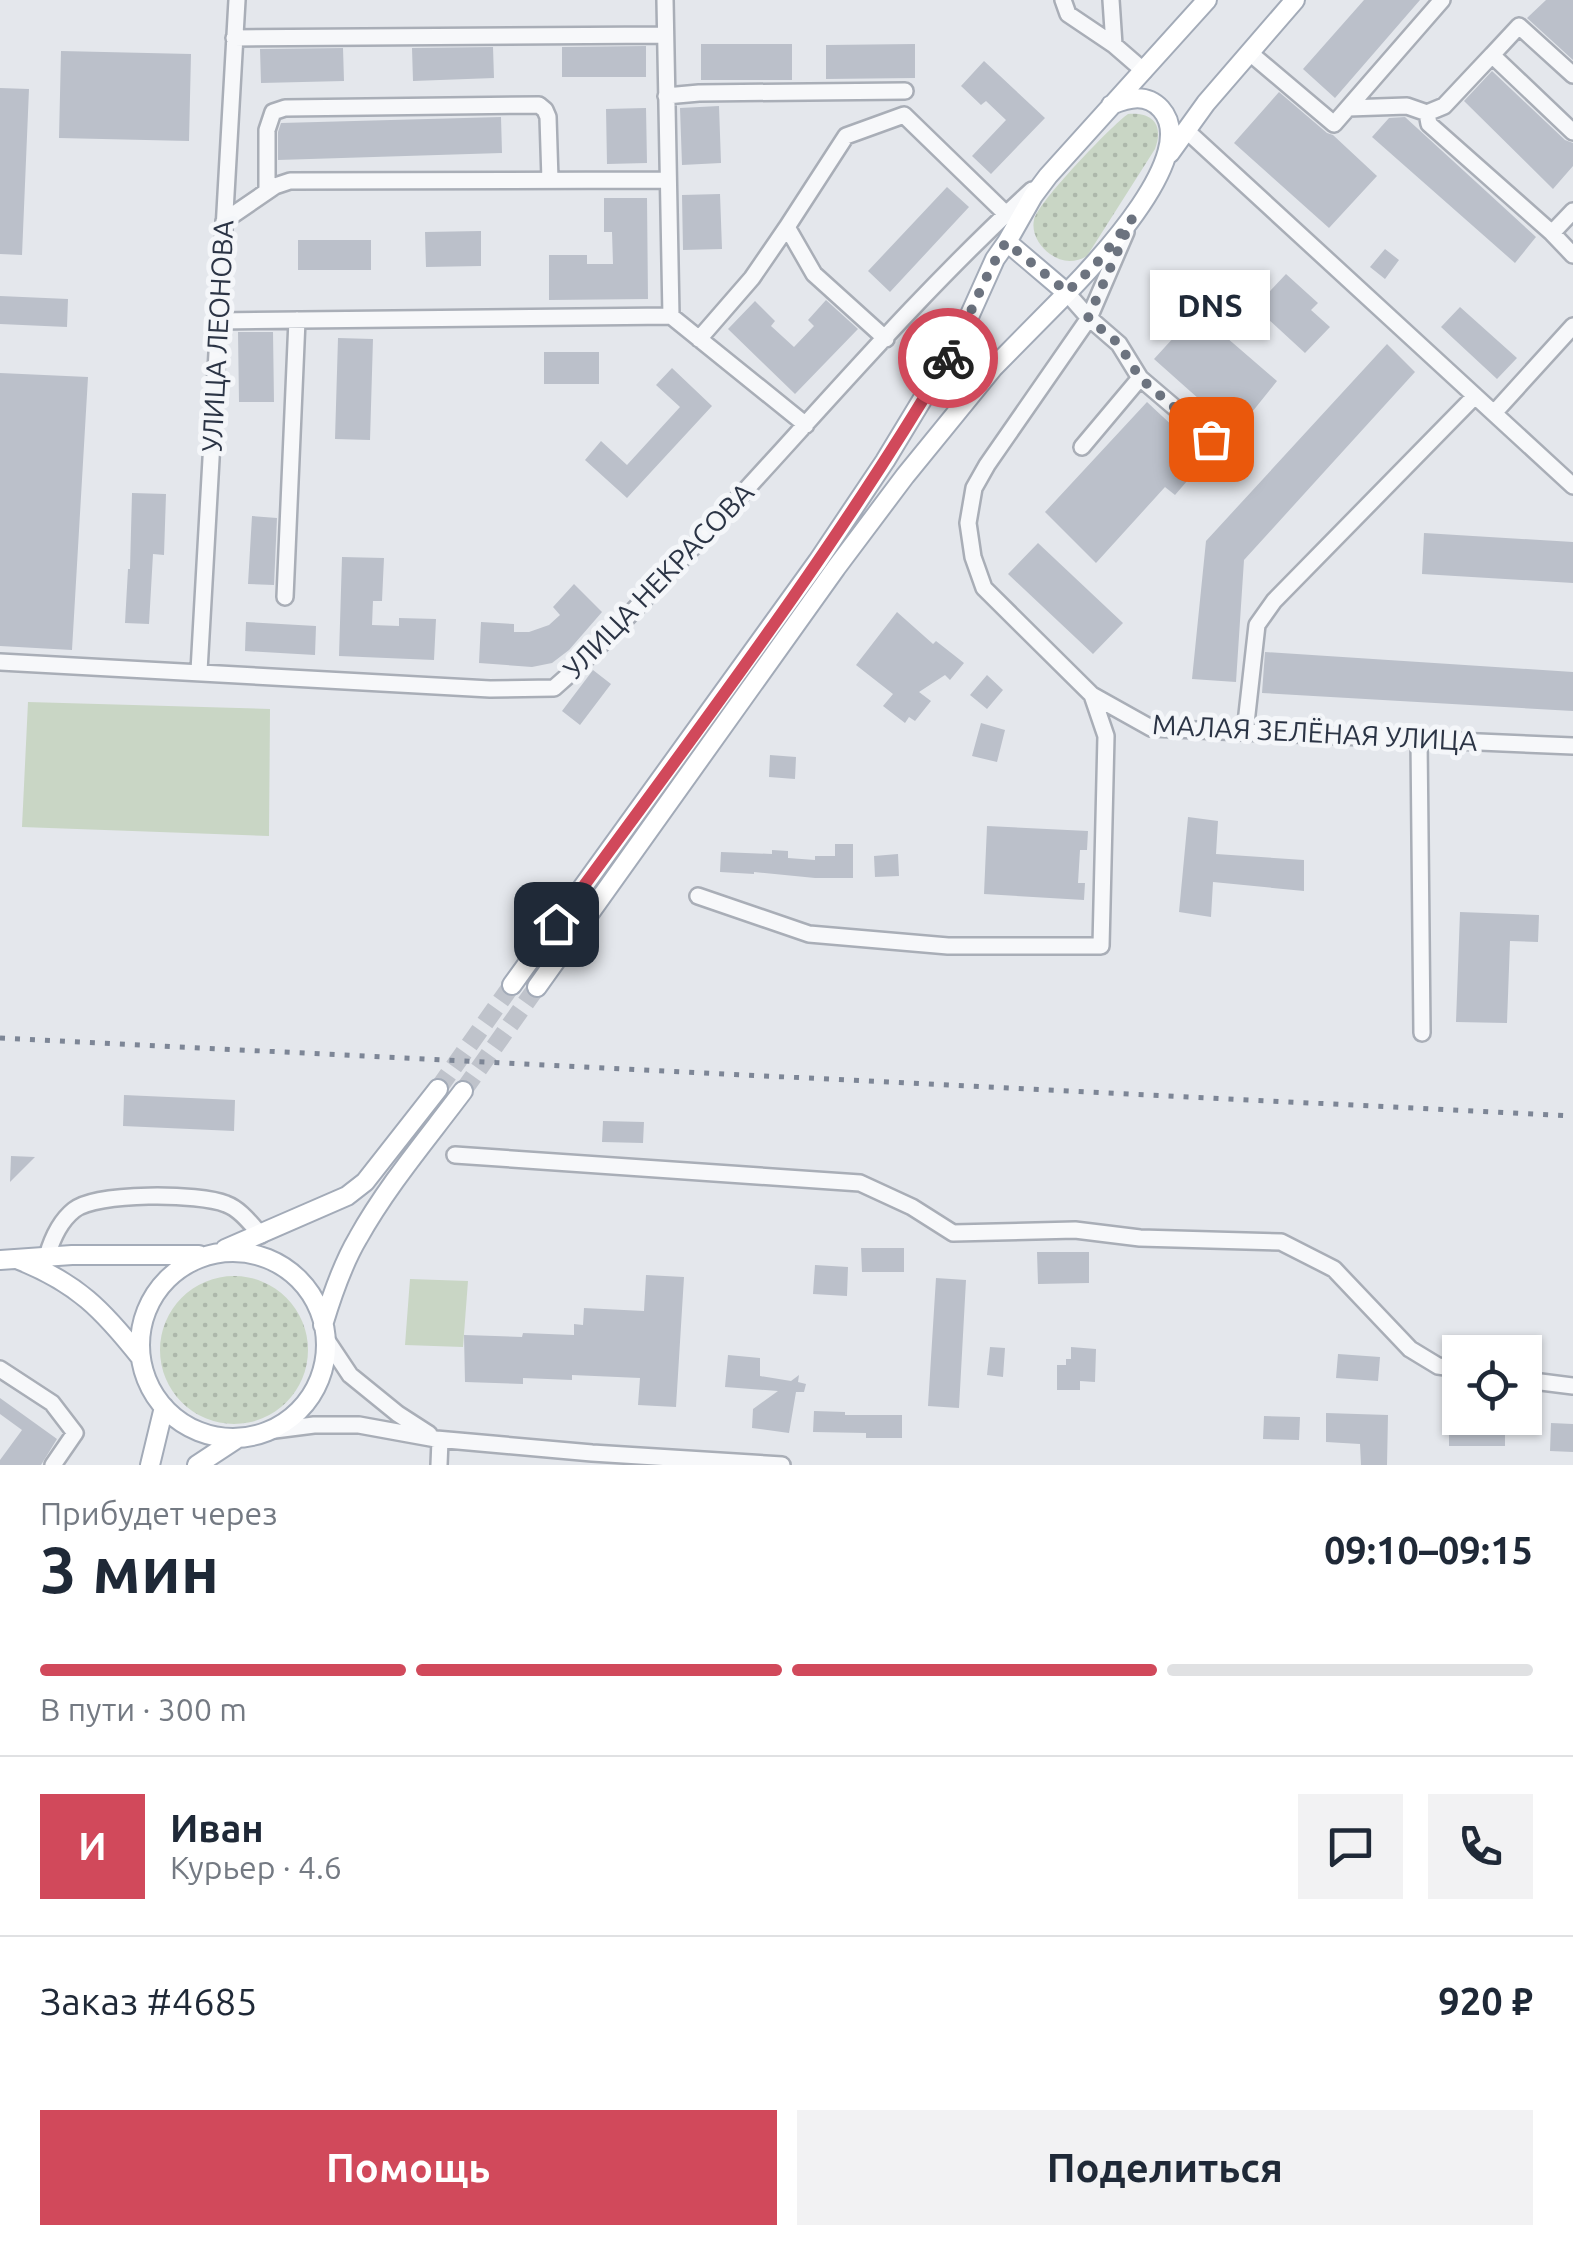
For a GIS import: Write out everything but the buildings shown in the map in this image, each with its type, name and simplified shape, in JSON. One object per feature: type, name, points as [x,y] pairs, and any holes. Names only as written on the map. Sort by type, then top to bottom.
[{"type":"main road","points":[[512,985],[874,478],[959,339],[995,259],[1033,196],[1208,0]]},
{"type":"main road","points":[[537,987],[905,476],[993,368],[1096,264],[1132,219],[1167,158],[1206,103],[1295,0]]},
{"type":"main road","points":[[1111,106],[1138,97],[1159,106],[1170,126],[1167,158]]},
{"type":"main road","points":[[1006,242],[1067,292]]},
{"type":"main road","points":[[438,1089],[365,1182],[347,1196],[208,1254],[174,1273],[154,1296],[143,1322],[141,1358],[150,1388],[175,1418],[197,1430],[240,1437],[267,1431],[306,1401],[322,1370],[325,1332],[336,1285],[356,1239],[463,1091]]},
{"type":"main road","points":[[9,1260],[232,1252],[255,1255],[287,1270],[306,1289],[317,1306],[325,1332]]},
{"type":"main road","points":[[9,1260],[47,1271],[89,1300],[141,1358]]},
{"type":"main road","points":[[150,1465],[164,1407]]},
{"type":"main road","points":[[196,1465],[240,1437]]},
{"type":"street","name":"УЛИЦА ЛЕОНОВА","points":[[200,671],[237,0]]},
{"type":"street","points":[[665,0],[670,316]]},
{"type":"street","points":[[1063,0],[1068,14],[1144,71]]},
{"type":"street","points":[[1110,0],[1114,45]]},
{"type":"street","points":[[1250,52],[1334,124],[1442,0]]},
{"type":"street","points":[[1348,108],[1407,106],[1426,113],[1444,106],[1519,26],[1573,76]]},
{"type":"street","points":[[234,38],[665,35]]},
{"type":"street","points":[[1492,54],[1573,132]]},
{"type":"street","points":[[666,96],[906,91]]},
{"type":"street","points":[[266,191],[269,120],[273,112],[285,108],[540,105],[548,117],[550,180]]},
{"type":"street","points":[[1426,113],[1429,124],[1573,255]]},
{"type":"street","points":[[699,339],[752,278],[846,136],[904,115],[1006,214]]},
{"type":"street","points":[[1186,131],[1573,486]]},
{"type":"street","name":"УЛИЦА НЕКРАСОВА","points":[[0,662],[490,689],[554,688],[586,660],[976,241],[1048,176]]},
{"type":"street","points":[[224,220],[266,191],[290,181],[668,180]]},
{"type":"street","points":[[1552,233],[1573,211]]},
{"type":"street","name":"МАЛАЯ ЗЕЛЁНАЯ УЛИЦА","points":[[1132,219],[1088,318],[986,464],[974,488],[968,523],[973,556],[984,588],[1092,695],[1151,728],[1573,746]]},
{"type":"street","points":[[788,227],[814,274],[886,339]]},
{"type":"street","points":[[976,241],[990,238],[1006,242]]},
{"type":"street","points":[[1067,292],[1088,318],[1119,344],[1140,378],[1235,459]]},
{"type":"street","points":[[218,320],[670,316],[806,425]]},
{"type":"street","points":[[285,597],[297,320]]},
{"type":"street","points":[[1494,414],[1573,326]]},
{"type":"street","points":[[1082,447],[1140,378]]},
{"type":"street","points":[[1245,732],[1257,625],[1274,602],[1475,396]]},
{"type":"street","points":[[698,896],[809,934],[948,946],[1100,946],[1106,736],[1092,695]]},
{"type":"street","points":[[1419,739],[1422,1033]]},
{"type":"street","points":[[455,1155],[860,1183],[912,1207],[953,1233],[1074,1230],[1140,1238],[1281,1242],[1334,1268],[1410,1349],[1442,1367]]},
{"type":"street","points":[[46,1256],[62,1223],[75,1209],[87,1202],[128,1197],[205,1199],[229,1204],[261,1234]]},
{"type":"street","points":[[325,1332],[350,1374],[398,1414],[438,1439]]},
{"type":"street","points":[[0,1369],[52,1403],[74,1433],[53,1465]]},
{"type":"street","points":[[1542,1382],[1573,1386]]},
{"type":"street","points":[[267,1431],[359,1425],[438,1439],[592,1454],[782,1465]]},
{"type":"street","points":[[438,1439],[439,1465]]},
{"type":"green space","points":[[1128,114],[1144,115],[1154,122],[1158,133],[1155,149],[1087,256],[1078,260],[1059,259],[1043,248],[1035,235],[1033,225],[1038,211],[1076,165]]},
{"type":"green space","points":[[28,702],[270,709],[269,836],[22,827]]},
{"type":"green space","points":[[234,1276],[262,1281],[287,1297],[303,1322],[308,1350],[303,1378],[287,1403],[262,1419],[234,1424],[206,1419],[181,1403],[165,1378],[160,1350],[165,1322],[181,1297],[206,1281]]},
{"type":"green space","points":[[410,1279],[468,1281],[463,1347],[405,1345]]},
{"type":"tunnel","points":[[438,1089],[512,985]]},
{"type":"tunnel","points":[[463,1091],[537,987]]},
{"type":"railway","points":[[0,1038],[1573,1116]]},
{"type":"way so far","points":[[948,358],[1006,242],[1067,292],[1096,264],[1132,219],[1088,318],[1119,344],[1140,378],[1211,439]]},
{"type":"place","name":"DNS","points":[[1211,439]]},
{"type":"route","points":[[556,924],[818,561],[948,358]]}]
